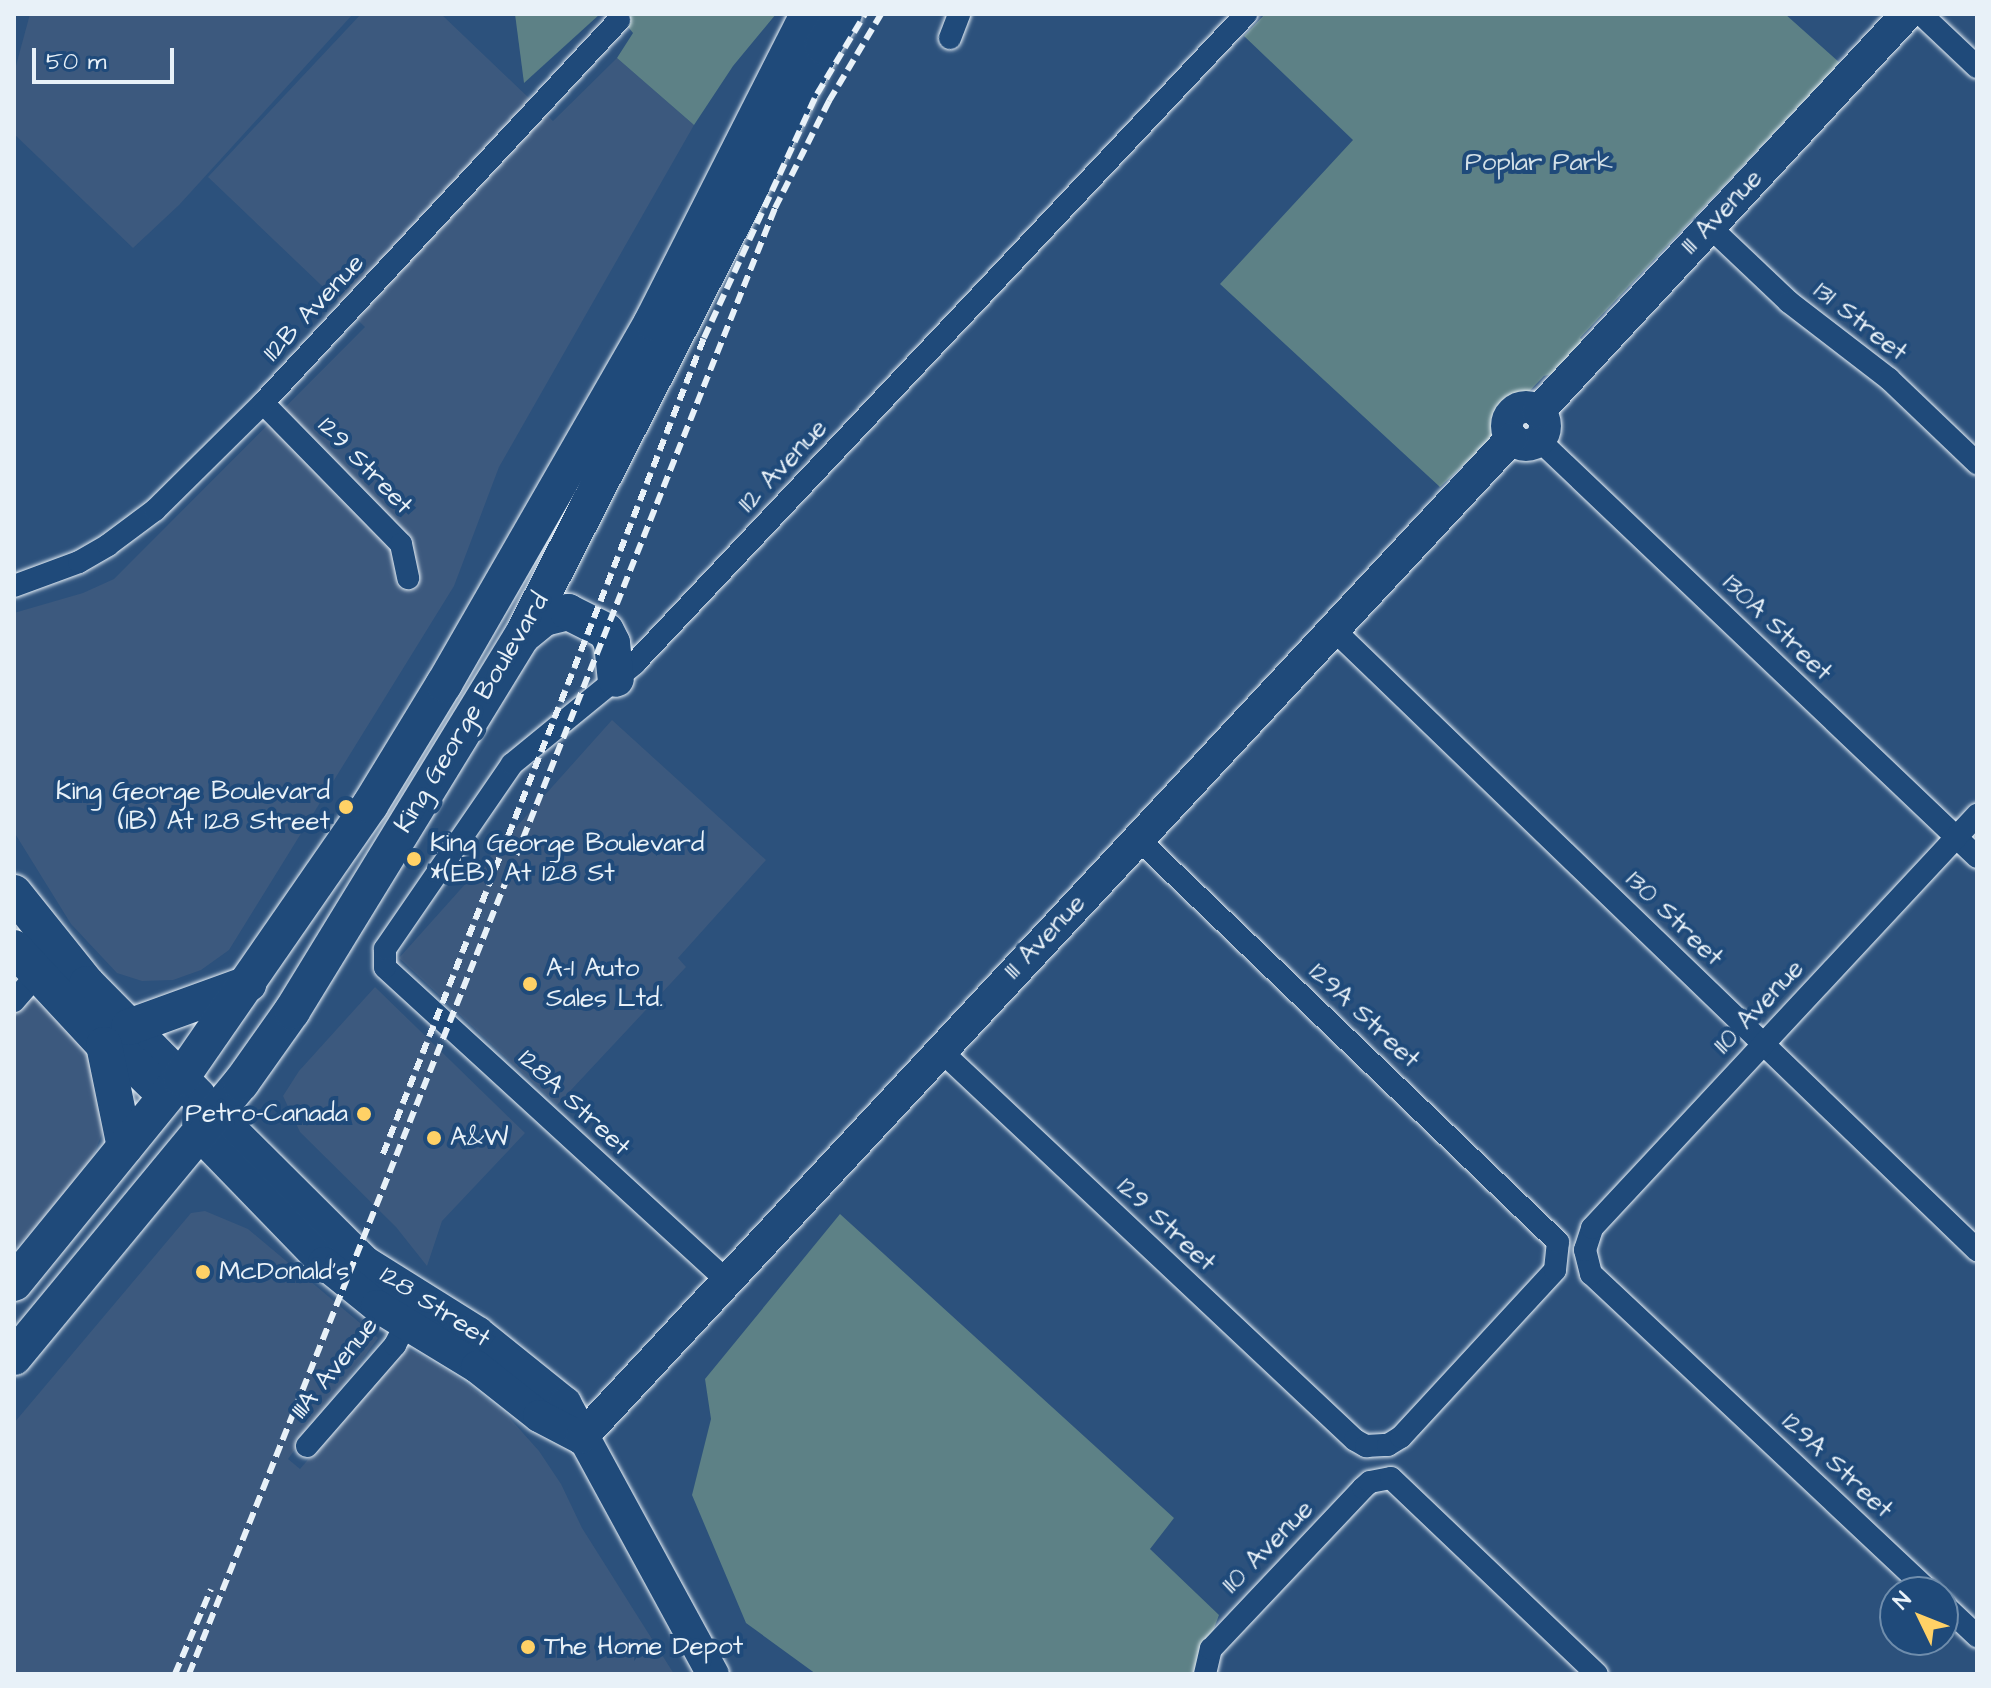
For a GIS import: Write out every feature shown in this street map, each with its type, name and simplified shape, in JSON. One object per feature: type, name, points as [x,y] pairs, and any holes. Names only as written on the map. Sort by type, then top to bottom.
[{"type":"main road","name":"King George Boulevard","points":[[14,1283],[174,1087],[370,805],[452,671],[652,322],[808,14]]},
{"type":"main road","name":"King George Boulevard","points":[[14,1357],[207,1124],[292,1011],[522,636],[823,46],[844,14]]},
{"type":"main road","points":[[522,636],[544,618],[568,612],[606,631],[612,643],[616,679]]},
{"type":"main road","points":[[14,893],[61,954],[116,1036],[125,1147]]},
{"type":"main road","points":[[14,948],[26,988],[116,1036],[248,984]]},
{"type":"main road","name":"128 Street","points":[[116,1036],[174,1087],[207,1124]]},
{"type":"street","points":[[950,38],[959,14]]},
{"type":"street","name":"112 Avenue","points":[[385,967],[385,949],[393,934],[512,764],[616,679],[1246,14]]},
{"type":"street","name":"111 Avenue","points":[[581,1438],[725,1279],[1333,629],[1530,430],[1709,226],[1907,14]]},
{"type":"street","points":[[1921,14],[1977,67]]},
{"type":"street","name":"112B Avenue","points":[[14,586],[79,562],[155,510],[263,403],[619,20]]},
{"type":"street","name":"131 Street","points":[[1709,226],[1789,302],[1889,379],[1977,463]]},
{"type":"street","name":"129 Street","points":[[263,403],[401,544],[408,578]]},
{"type":"street","name":"130A Street","points":[[1530,430],[1977,857]]},
{"type":"street","name":"130 Street","points":[[1333,629],[1977,1250]]},
{"type":"street","name":"110 Avenue","points":[[1586,1240],[1592,1228],[1977,815]]},
{"type":"street","name":"129A Street","points":[[1137,838],[1554,1234],[1558,1242],[1555,1270],[1401,1437],[1388,1445],[1366,1446],[1355,1440]]},
{"type":"street","name":"128A Street","points":[[385,967],[725,1279]]},
{"type":"street","name":"129 Street","points":[[940,1050],[1355,1440]]},
{"type":"street","name":"128 Street","points":[[207,1124],[324,1263],[405,1325],[477,1367],[539,1416],[581,1438]]},
{"type":"street","name":"128 Street","points":[[207,1124],[365,1262],[478,1333],[565,1403],[581,1438],[639,1534],[713,1674]]},
{"type":"street","name":"129A Street","points":[[1586,1240],[1585,1260],[1591,1274],[1913,1576]]},
{"type":"street","name":"111A Avenue","points":[[307,1446],[395,1345],[405,1325]]},
{"type":"street","name":"110 Avenue","points":[[1205,1674],[1211,1649],[1243,1614],[1370,1482],[1391,1478],[1597,1674]]},
{"type":"street","points":[[1959,1619],[1977,1636]]},
{"type":"shaded area","points":[[30,14],[353,14],[179,205],[133,248],[14,134],[14,73]]},
{"type":"shaded area","points":[[361,14],[441,14],[553,121],[617,58],[694,125],[499,467],[454,586],[229,950],[201,970],[173,980],[142,981],[117,973],[71,924],[14,832],[14,613],[83,593],[114,579],[365,327],[208,177]]},
{"type":"shaded area","points":[[612,720],[766,860],[678,958],[686,967],[557,1105],[399,958]]},
{"type":"shaded area","points":[[375,987],[525,1133],[442,1221],[427,1266],[396,1227],[300,1132],[283,1096],[299,1071]]},
{"type":"shaded area","points":[[25,990],[104,1069],[108,1118],[89,1167],[14,1250],[14,1001]]},
{"type":"shaded area","points":[[205,1211],[248,1229],[378,1338],[288,1459],[300,1469],[404,1347],[450,1372],[505,1413],[539,1451],[561,1484],[582,1528],[674,1674],[14,1674],[14,1423],[191,1213]]},
{"type":"green space","points":[[515,14],[600,14],[524,83]]},
{"type":"green space","points":[[618,14],[776,14],[733,66],[694,125],[617,58],[633,33]]},
{"type":"green space","name":"Poplar Park","points":[[1265,14],[1785,14],[1840,63],[1580,338],[1584,341],[1556,373],[1544,376],[1497,425],[1495,436],[1440,487],[1220,284],[1353,140],[1244,36]]},
{"type":"green space","points":[[840,1214],[1174,1518],[1150,1549],[1219,1615],[1197,1674],[816,1674],[746,1623],[692,1495],[711,1419],[705,1379]]},
{"type":"railway","points":[[383,1154],[704,338],[817,94],[865,14]]},
{"type":"railway","points":[[189,1674],[775,208],[829,101],[881,14]]},
{"type":"railway","points":[[175,1674],[211,1589]]},
{"type":"place","name":"King George Boulevard (1B) At 128 Street","points":[[346,807]]},
{"type":"place","name":"King George Boulevard *(EB) At 128 St","points":[[414,859]]},
{"type":"place","name":"A-1 Auto Sales Ltd.","points":[[530,984]]},
{"type":"place","name":"Petro-Canada","points":[[364,1114]]},
{"type":"place","name":"A&W","points":[[434,1138]]},
{"type":"place","name":"McDonald's","points":[[203,1272]]},
{"type":"place","name":"The Home Depot","points":[[528,1647]]}]
